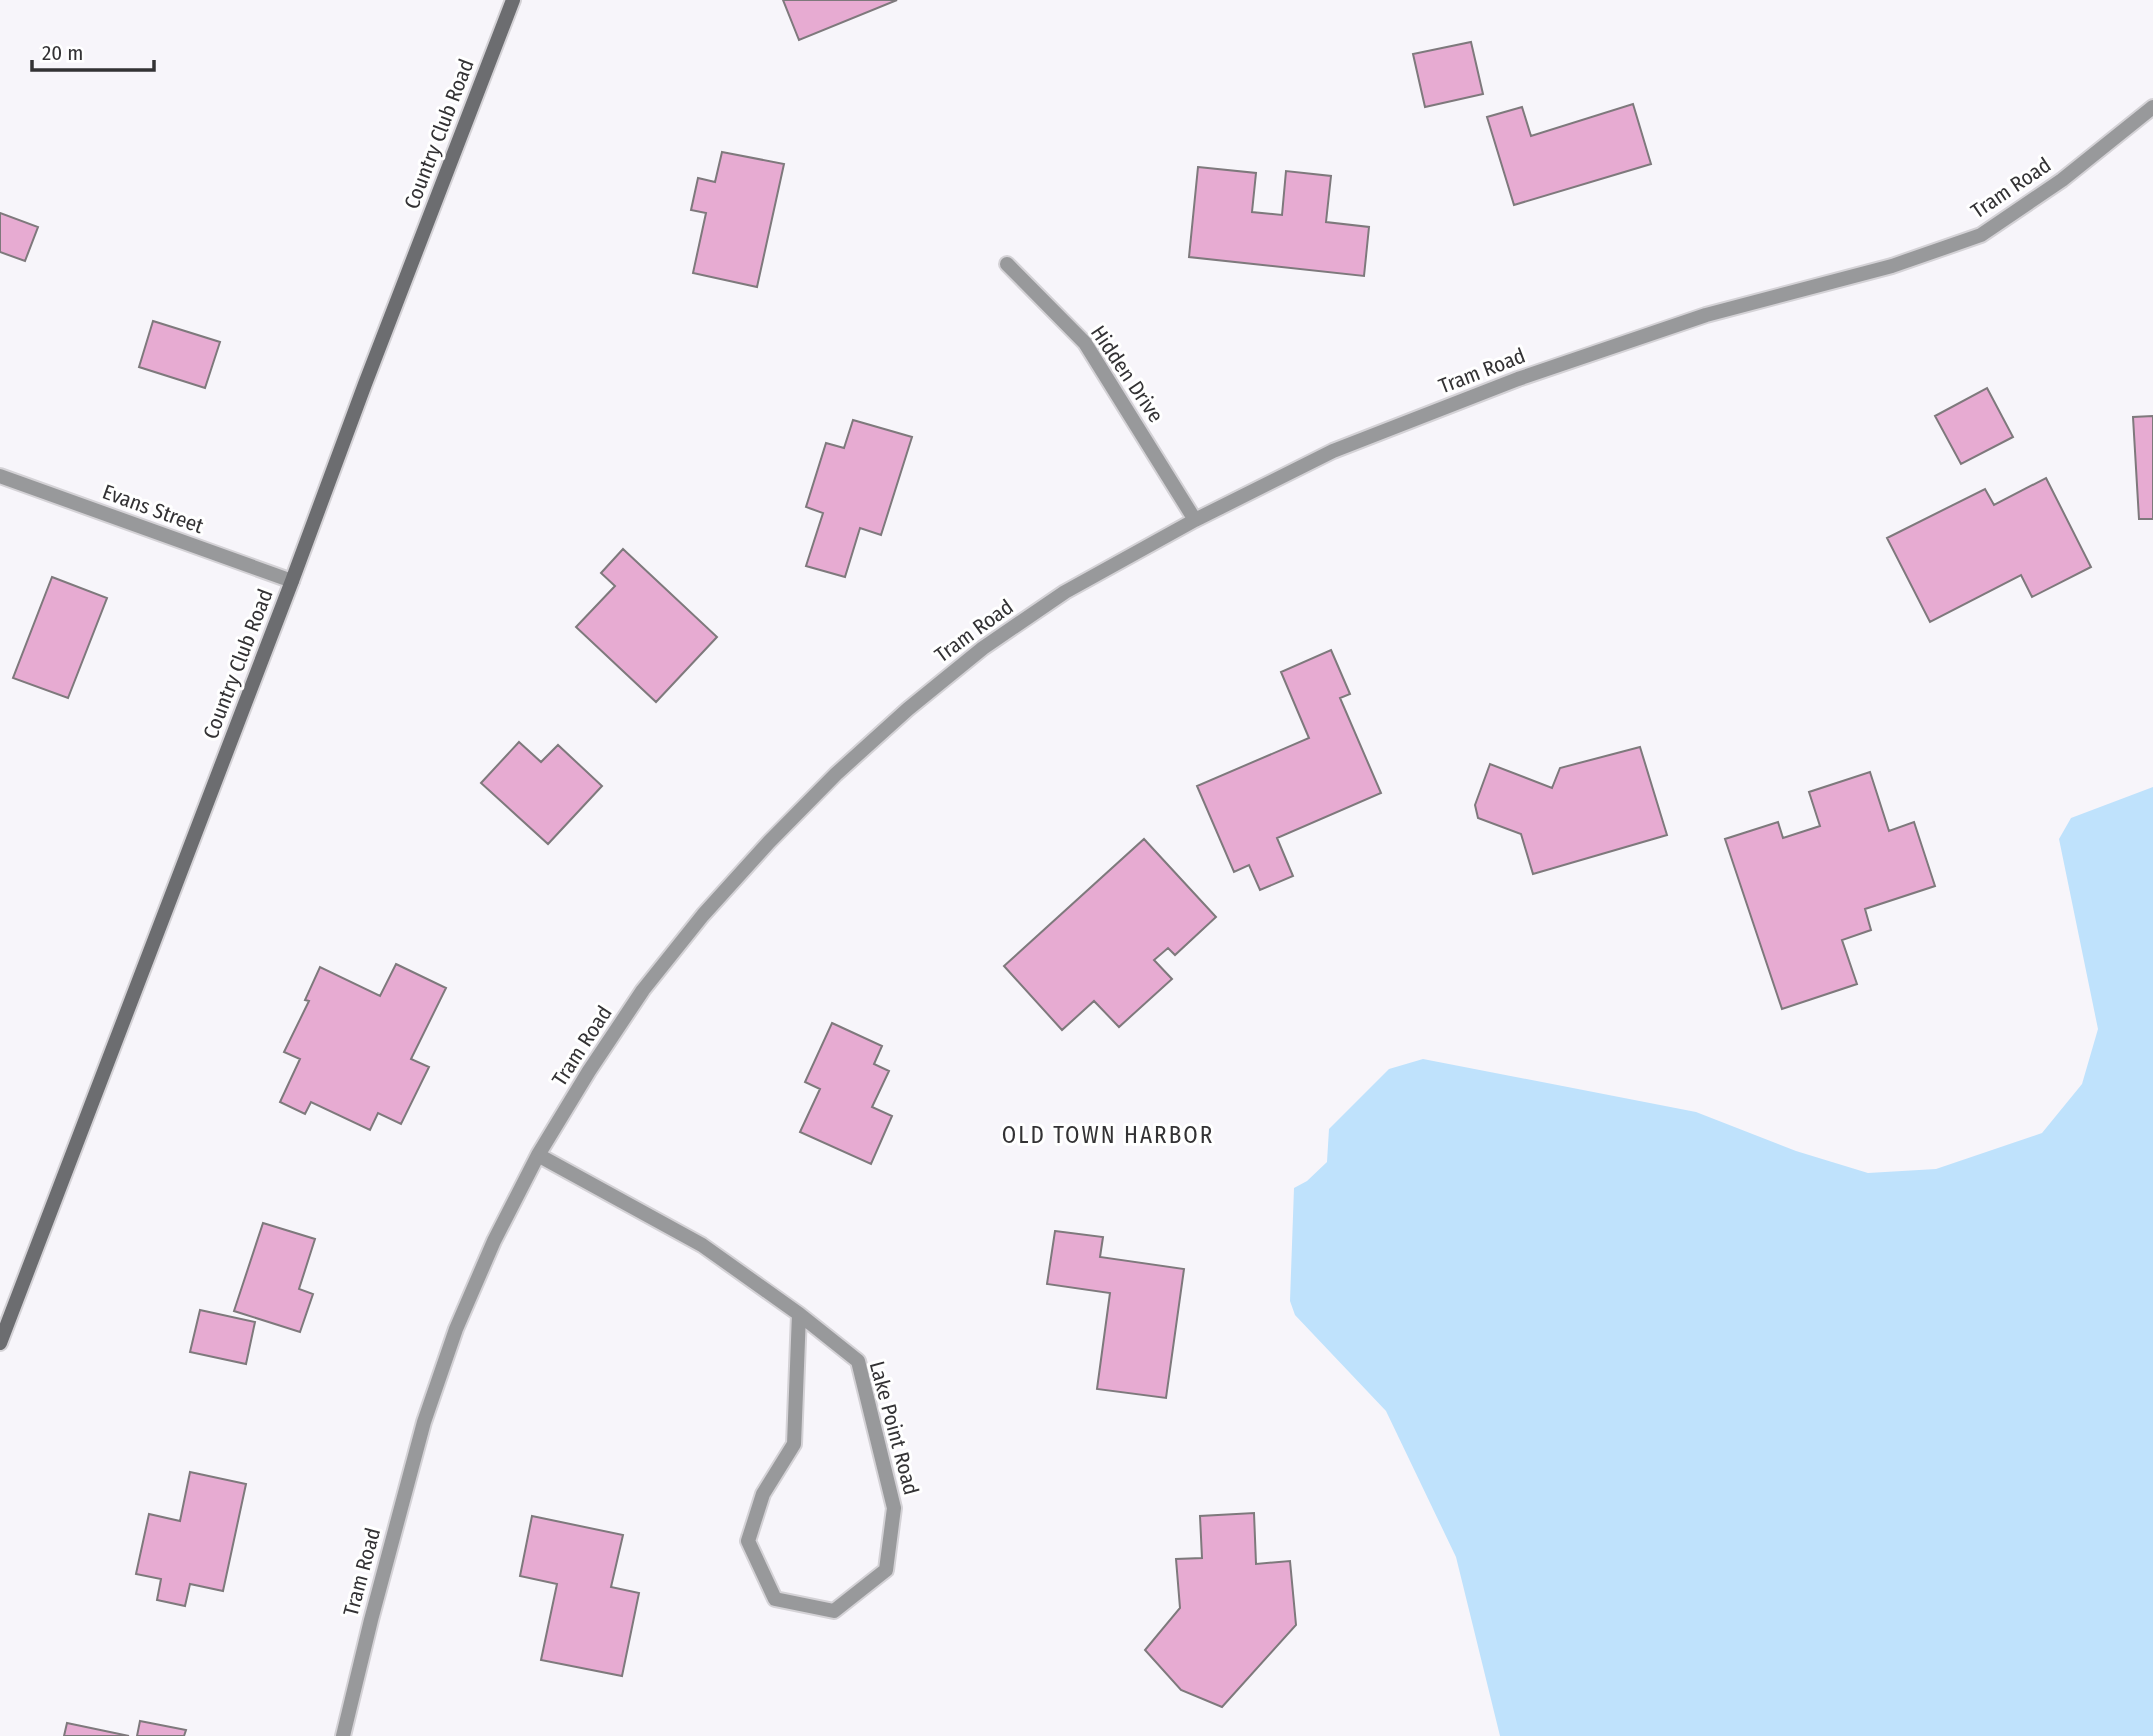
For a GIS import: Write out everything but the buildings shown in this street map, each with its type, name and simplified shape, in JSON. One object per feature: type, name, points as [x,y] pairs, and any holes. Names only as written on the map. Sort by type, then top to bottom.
[{"type":"street","name":"Country Club Road","points":[[0,1343],[513,0]]},
{"type":"street","name":"Tram Road","points":[[343,1736],[424,1422],[456,1329],[488,1253],[538,1155],[643,990],[704,915],[768,842],[836,774],[908,709],[983,648],[1065,592],[1195,520],[1333,451],[1518,379],[1706,315],[1892,266],[1981,235],[2062,180],[2153,107]]},
{"type":"street","name":"Hidden Drive","points":[[1007,264],[1086,343],[1195,520]]},
{"type":"street","name":"Evans Street","points":[[0,476],[292,581]]},
{"type":"street","name":"Lake Point Road","points":[[538,1155],[702,1245],[799,1314],[858,1361],[894,1508],[886,1570],[834,1611],[775,1599],[748,1541],[763,1494],[794,1444],[799,1314]]},
{"type":"water","points":[[2153,787],[2153,1736],[1500,1736],[1456,1557],[1386,1411],[1295,1315],[1290,1301],[1294,1188],[1307,1181],[1327,1162],[1329,1129],[1389,1069],[1423,1059],[1696,1112],[1796,1151],[1868,1173],[1936,1169],[2042,1133],[2082,1084],[2098,1029],[2059,839],[2071,818]]},
{"type":"district","name":"OLD TOWN HARBOR","points":[[1108,1135]]}]
